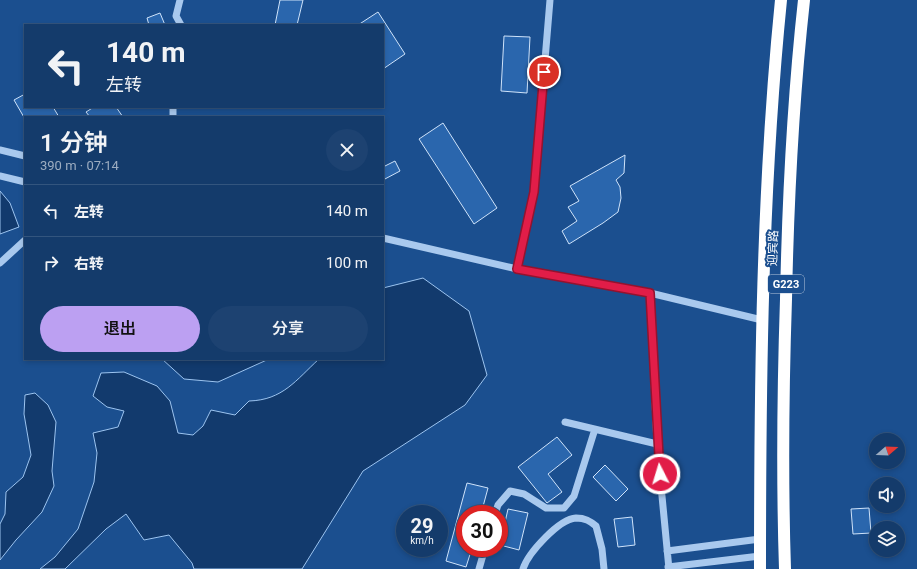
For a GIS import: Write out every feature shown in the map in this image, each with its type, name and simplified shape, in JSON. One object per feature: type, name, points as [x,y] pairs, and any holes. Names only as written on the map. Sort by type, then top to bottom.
[{"type":"highway","name":"迎宾路","points":[[760,569],[762,320],[766,198],[775,62],[781,0]]},
{"type":"highway","name":"迎宾路","points":[[785,569],[783,376],[788,196],[796,70],[804,0]]},
{"type":"street","points":[[180,0],[176,16],[180,24]]},
{"type":"street","points":[[517,269],[534,192],[550,0]]},
{"type":"street","points":[[0,150],[24,156]]},
{"type":"street","points":[[0,176],[24,182]]},
{"type":"street","points":[[384,238],[517,269],[650,293],[762,320]]},
{"type":"street","points":[[0,263],[24,241]]},
{"type":"street","points":[[650,293],[657,444],[668,568],[760,556]]},
{"type":"street","points":[[565,422],[657,444]]},
{"type":"street","points":[[498,505],[510,492],[524,494],[546,508],[564,508],[574,496],[595,429]]},
{"type":"street","points":[[523,569],[542,541],[561,524],[575,518],[587,520],[596,526],[602,549],[604,569]]},
{"type":"street","points":[[667,550],[760,539]]},
{"type":"street","points":[[479,569],[482,557]]},
{"type":"water","points":[[0,191],[10,203],[19,227],[0,234]]},
{"type":"water","points":[[423,278],[469,311],[487,375],[465,405],[363,471],[302,569],[194,569],[192,563],[169,535],[144,540],[126,514],[106,529],[65,569],[40,569],[55,557],[78,529],[94,482],[97,453],[93,433],[118,427],[124,411],[107,407],[93,396],[101,373],[124,372],[157,386],[170,401],[178,433],[193,435],[203,426],[211,410],[235,415],[249,401],[271,397],[288,388],[318,360],[384,360],[384,288]]},
{"type":"water","points":[[163,360],[267,360],[218,382],[184,379]]},
{"type":"water","points":[[35,393],[48,405],[56,422],[52,471],[54,486],[42,512],[0,560],[0,524],[5,514],[6,492],[23,477],[31,455],[24,414],[25,395]]},
{"type":"building","points":[[280,0],[303,0],[297,24],[275,24]]},
{"type":"building","points":[[378,12],[405,54],[384,68],[384,24],[360,24]]},
{"type":"building","points":[[160,13],[165,24],[149,24],[147,18]]},
{"type":"building","points":[[504,36],[530,37],[527,93],[501,91]]},
{"type":"building","points":[[24,95],[24,108],[54,108],[58,116],[24,116],[24,117],[14,100]]},
{"type":"building","points":[[92,108],[117,108],[122,116],[89,116],[86,112]]},
{"type":"building","points":[[443,123],[497,208],[474,224],[419,139]]},
{"type":"building","points":[[625,155],[624,173],[616,180],[620,187],[621,198],[618,212],[569,244],[562,231],[577,221],[568,207],[579,201],[570,186]]},
{"type":"building","points":[[395,161],[400,171],[384,179],[384,166]]},
{"type":"building","points":[[557,437],[572,455],[548,474],[562,492],[547,503],[518,467]]},
{"type":"building","points":[[605,465],[628,489],[616,501],[593,477]]},
{"type":"building","points":[[467,483],[488,488],[483,505],[461,505]]},
{"type":"building","points":[[869,508],[869,533],[853,534],[851,509]]},
{"type":"building","points":[[508,509],[528,513],[519,550],[508,547]]},
{"type":"building","points":[[632,517],[635,545],[618,547],[614,519]]},
{"type":"building","points":[[456,524],[456,557],[469,557],[466,567],[446,561]]},
{"type":"route","points":[[544,72],[534,192],[517,269],[650,293],[657,444],[660,474]]}]
